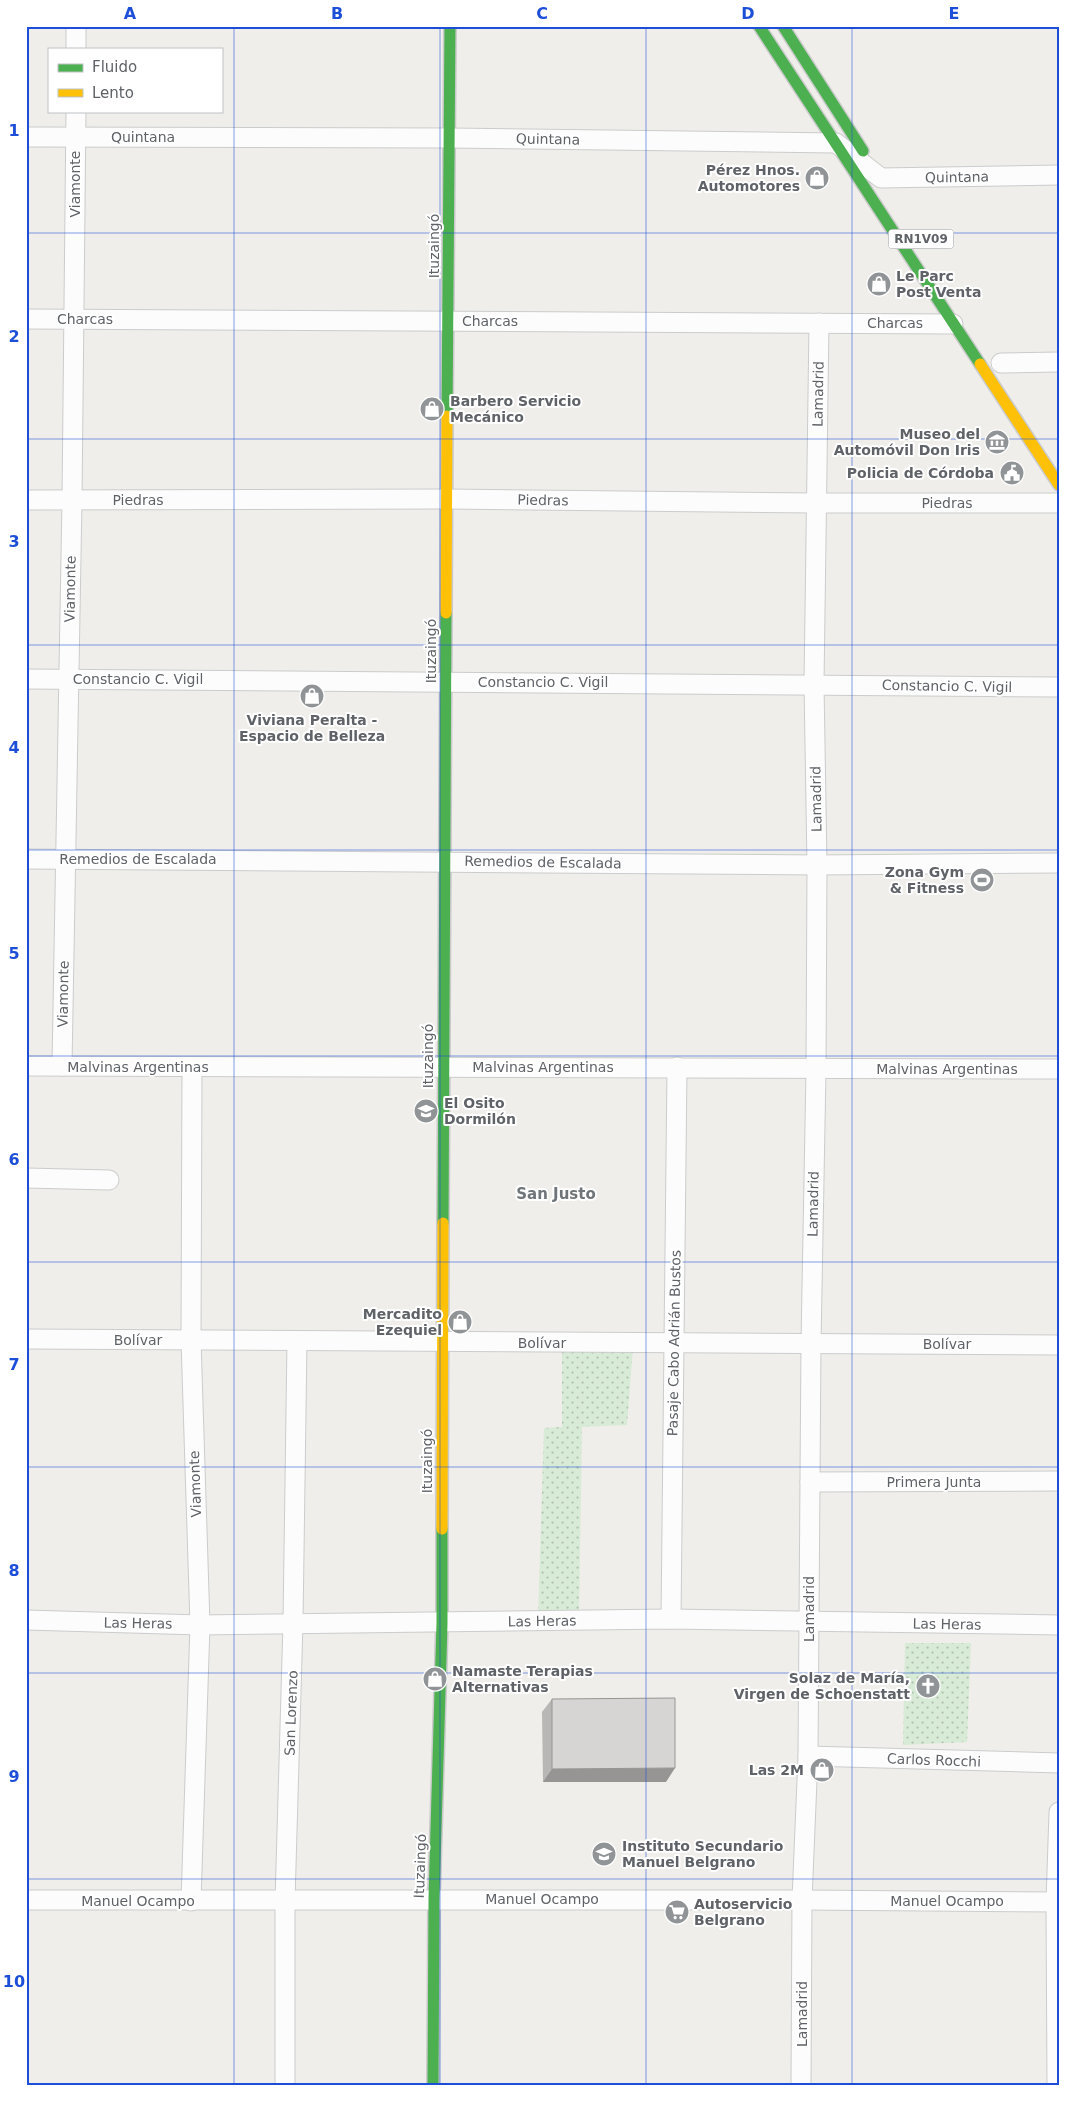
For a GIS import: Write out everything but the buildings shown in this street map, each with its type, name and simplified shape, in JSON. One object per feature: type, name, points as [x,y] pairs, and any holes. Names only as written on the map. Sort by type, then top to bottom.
[{"type":"street","points":[[76,26],[76,48]]},
{"type":"street","name":"Ituzaingó","points":[[433,2086],[434,1899],[442,1623],[444,861],[450,26]]},
{"type":"street","name":"RN1V09","points":[[759,26],[1059,485]]},
{"type":"street","points":[[783,26],[883,182]]},
{"type":"street","name":"Viamonte","points":[[62,1066],[72,500],[76,112]]},
{"type":"street","name":"Quintana","points":[[26,137],[449,138],[836,143]]},
{"type":"street","points":[[836,143],[883,182]]},
{"type":"street","name":"Quintana","points":[[883,182],[1059,175]]},
{"type":"street","name":"Charcas","points":[[26,319],[953,324]]},
{"type":"street","name":"Lamadrid","points":[[802,2086],[802,1900],[808,1756],[811,1343],[816,1070],[817,865],[814,684],[819,323]]},
{"type":"street","points":[[1001,363],[1059,362]]},
{"type":"street","name":"Piedras","points":[[26,500],[447,499],[816,504],[1059,503]]},
{"type":"street","name":"Constancio C. Vigil","points":[[26,679],[814,684],[1059,688]]},
{"type":"street","name":"Remedios de Escalada","points":[[26,859],[817,865],[1059,863]]},
{"type":"street","name":"Malvinas Argentinas","points":[[26,1066],[677,1067],[816,1070],[1059,1070]]},
{"type":"street","name":"Viamonte","points":[[191,1901],[200,1625],[191,1340],[192,1067]]},
{"type":"street","name":"Pasaje Cabo Adrián Bustos","points":[[671,1619],[677,1067]]},
{"type":"street","points":[[26,1178],[110,1180]]},
{"type":"street","name":"Bolívar","points":[[26,1339],[442,1343],[1059,1345]]},
{"type":"street","name":"San Lorenzo","points":[[284,2086],[285,1901],[294,1623],[297,1341]]},
{"type":"street","name":"Primera Junta","points":[[810,1482],[1059,1481]]},
{"type":"street","name":"Las Heras","points":[[26,1620],[200,1625],[671,1619],[809,1623],[1059,1625]]},
{"type":"street","name":"Carlos Rocchi","points":[[808,1756],[1059,1763]]},
{"type":"street","points":[[1056,2086],[1059,1812]]},
{"type":"street","name":"Manuel Ocampo","points":[[26,1900],[285,1901],[434,1899],[1058,1902]]},
{"type":"green space","points":[[633,1347],[627,1425],[582,1427],[579,1618],[538,1618],[544,1428],[562,1427],[562,1348]]},
{"type":"green space","points":[[905,1643],[971,1643],[967,1742],[903,1745]]},
{"type":"traffic: fast","points":[[447,416],[450,26]]},
{"type":"traffic: fast","points":[[759,26],[980,364]]},
{"type":"traffic: fast","points":[[783,26],[863,151]]},
{"type":"traffic: fast","points":[[443,1223],[446,613]]},
{"type":"traffic: fast","points":[[433,2086],[434,1899],[442,1623],[442,1529]]},
{"type":"traffic: slow","points":[[980,364],[1059,485]]},
{"type":"traffic: slow","points":[[446,613],[447,416]]},
{"type":"traffic: slow","points":[[442,1529],[443,1223]]},
{"type":"place","name":"Pérez Hnos. Automotores","points":[[817,178]]},
{"type":"place","name":"Le Parc Post Venta","points":[[879,284]]},
{"type":"place","name":"Barbero Servicio Mecánico","points":[[432,409]]},
{"type":"place","name":"Museo del Automóvil Don Iris","points":[[997,442]]},
{"type":"place","name":"Policia de Córdoba","points":[[1012,473]]},
{"type":"place","name":"Viviana Peralta - Espacio de Belleza","points":[[312,696]]},
{"type":"place","name":"Zona Gym & Fitness","points":[[982,880]]},
{"type":"place","name":"El Osito Dormilón","points":[[426,1111]]},
{"type":"place","name":"Mercadito Ezequiel","points":[[460,1322]]},
{"type":"place","name":"Namaste Terapias Alternativas","points":[[435,1679]]},
{"type":"place","name":"Solaz de María, Virgen de Schoenstatt","points":[[928,1686]]},
{"type":"place","name":"Las 2M","points":[[822,1770]]},
{"type":"place","name":"Instituto Secundario Manuel Belgrano","points":[[604,1854]]},
{"type":"place","name":"Autoservicio Belgrano","points":[[677,1912]]},
{"type":"district","name":"San Justo","points":[[556,1194]]}]
